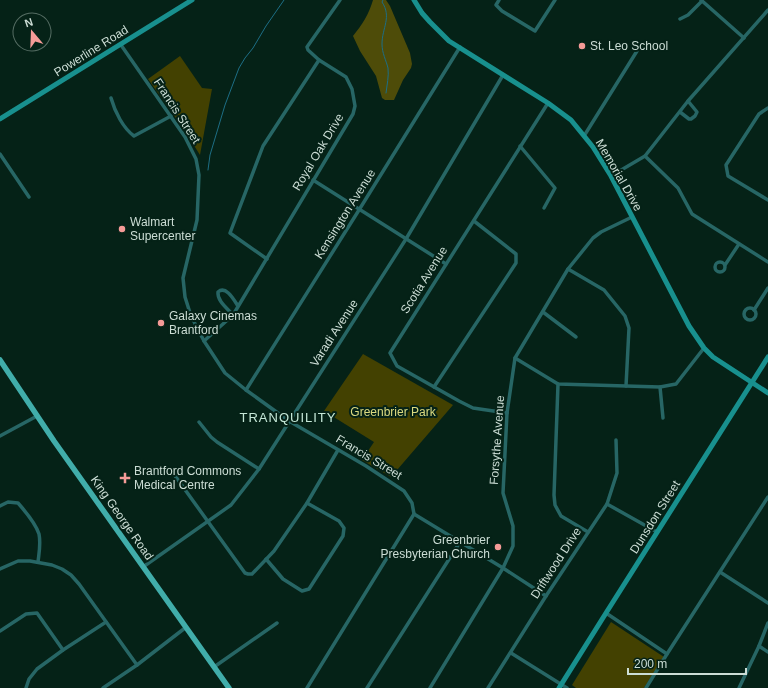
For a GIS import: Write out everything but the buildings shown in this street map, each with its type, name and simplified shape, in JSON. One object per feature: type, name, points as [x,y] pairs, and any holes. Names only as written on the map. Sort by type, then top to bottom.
[{"type":"main road","name":"Powerline Road","points":[[0,119],[192,0]]},
{"type":"main road","name":"Memorial Drive","points":[[414,0],[422,13],[449,41],[571,120],[593,147],[611,176],[689,326],[704,348],[712,357],[768,393]]},
{"type":"main road","name":"Dunsdon Street","points":[[560,686],[768,357]]},
{"type":"main road","name":"King George Road","points":[[0,360],[37,416],[229,688]]},
{"type":"street","name":"Royal Oak Drive","points":[[204,341],[233,315],[353,114],[355,106],[352,88],[346,77],[319,60],[308,50],[307,47],[340,0]]},
{"type":"street","points":[[499,0],[496,5],[502,12],[535,30],[555,0]]},
{"type":"street","points":[[680,19],[688,15],[701,0],[744,38]]},
{"type":"street","points":[[611,176],[645,156],[688,101],[768,10]]},
{"type":"street","name":"Francis Street","points":[[121,44],[185,137],[196,159],[199,175],[197,220],[183,278],[185,297],[191,316],[204,341],[225,373],[246,390],[289,421],[366,466],[404,491],[412,503],[414,514]]},
{"type":"street","name":"Kensington Avenue","points":[[246,390],[360,210],[460,47]]},
{"type":"street","points":[[584,136],[637,51]]},
{"type":"street","points":[[267,259],[230,233],[263,146],[319,60]]},
{"type":"street","name":"Varadi Avenue","points":[[143,567],[231,504],[259,469],[406,239],[503,75]]},
{"type":"street","points":[[111,98],[114,108],[128,131],[134,136],[171,116]]},
{"type":"street","points":[[680,112],[689,119],[695,116],[697,112],[688,101]]},
{"type":"street","name":"Scotia Avenue","points":[[507,412],[473,408],[459,401],[397,366],[390,353],[548,104]]},
{"type":"street","points":[[768,108],[759,114],[726,165],[728,176],[768,200]]},
{"type":"street","points":[[520,146],[555,188],[544,208]]},
{"type":"street","points":[[0,154],[29,197]]},
{"type":"street","points":[[645,156],[678,188],[692,214],[768,262]]},
{"type":"street","points":[[313,180],[446,264]]},
{"type":"street","name":"Forsythe Avenue","points":[[430,688],[503,568],[513,546],[513,526],[503,493],[507,412],[515,358],[568,269],[593,238],[601,232],[632,217]]},
{"type":"street","points":[[434,387],[516,263],[516,254],[474,221]]},
{"type":"street","points":[[725,265],[739,244]]},
{"type":"street","points":[[568,269],[604,290],[625,316],[629,328],[626,386]]},
{"type":"street","points":[[754,310],[768,288]]},
{"type":"street","points":[[233,315],[221,301],[218,296],[218,292],[220,290],[227,292],[238,306]]},
{"type":"street","points":[[543,312],[576,338]]},
{"type":"street","points":[[515,358],[558,384],[660,387],[676,384],[704,348]]},
{"type":"street","points":[[558,384],[554,495],[556,506],[561,516],[588,532]]},
{"type":"street","points":[[660,387],[663,418]]},
{"type":"street","points":[[0,436],[37,416]]},
{"type":"street","points":[[199,422],[217,442],[259,469]]},
{"type":"street","name":"Driftwood Drive","points":[[488,688],[546,596],[607,504],[617,473],[616,440]]},
{"type":"street","points":[[172,473],[245,573],[252,574],[274,552],[307,503],[338,450]]},
{"type":"street","points":[[646,688],[768,497]]},
{"type":"street","points":[[0,506],[8,502],[18,503],[32,522],[39,533],[40,545],[38,562]]},
{"type":"street","points":[[266,559],[283,579],[302,591],[309,589],[343,536],[344,528],[339,521],[307,503]]},
{"type":"street","points":[[607,504],[657,532]]},
{"type":"street","points":[[307,688],[414,514],[546,596]]},
{"type":"street","points":[[367,688],[460,542]]},
{"type":"street","points":[[0,569],[18,561],[30,561],[52,565],[71,575],[79,584],[136,665]]},
{"type":"street","points":[[720,572],[768,603]]},
{"type":"street","points":[[0,631],[26,614],[37,613],[63,650]]},
{"type":"street","points":[[606,613],[667,654]]},
{"type":"street","points":[[26,688],[37,669],[106,622]]},
{"type":"street","points":[[214,667],[276,623]]},
{"type":"street","points":[[740,688],[768,623]]},
{"type":"street","points":[[104,688],[186,628]]},
{"type":"street","points":[[759,646],[768,652]]},
{"type":"street","points":[[511,653],[560,686],[567,688]]},
{"type":"green space","points":[[180,56],[202,88],[212,89],[200,155],[183,128],[148,79]]},
{"type":"green space","name":"Greenbrier Park","points":[[363,354],[453,405],[391,477],[362,460],[374,442],[324,411]]},
{"type":"green space","points":[[611,622],[664,657],[644,688],[576,688],[572,685]]},
{"type":"shaded area","points":[[373,0],[386,0],[410,53],[412,64],[411,68],[403,80],[394,100],[385,100],[382,98],[376,76],[360,51],[353,36],[365,19]]},
{"type":"waterway","points":[[208,170],[210,155],[225,105],[239,68],[284,0]]},
{"type":"waterway","points":[[383,0],[382,2],[386,13],[386,23],[382,38],[382,47],[388,68],[386,93]]},
{"type":"place","name":"St. Leo School","points":[[582,46]]},
{"type":"place","name":"Walmart Supercenter","points":[[122,229]]},
{"type":"place","name":"Galaxy Cinemas Brantford","points":[[161,323]]},
{"type":"place","name":"Brantford Commons Medical Centre","points":[[125,478]]},
{"type":"place","name":"Greenbrier Presbyterian Church","points":[[498,547]]},
{"type":"district","name":"TRANQUILITY","points":[[288,417]]}]
